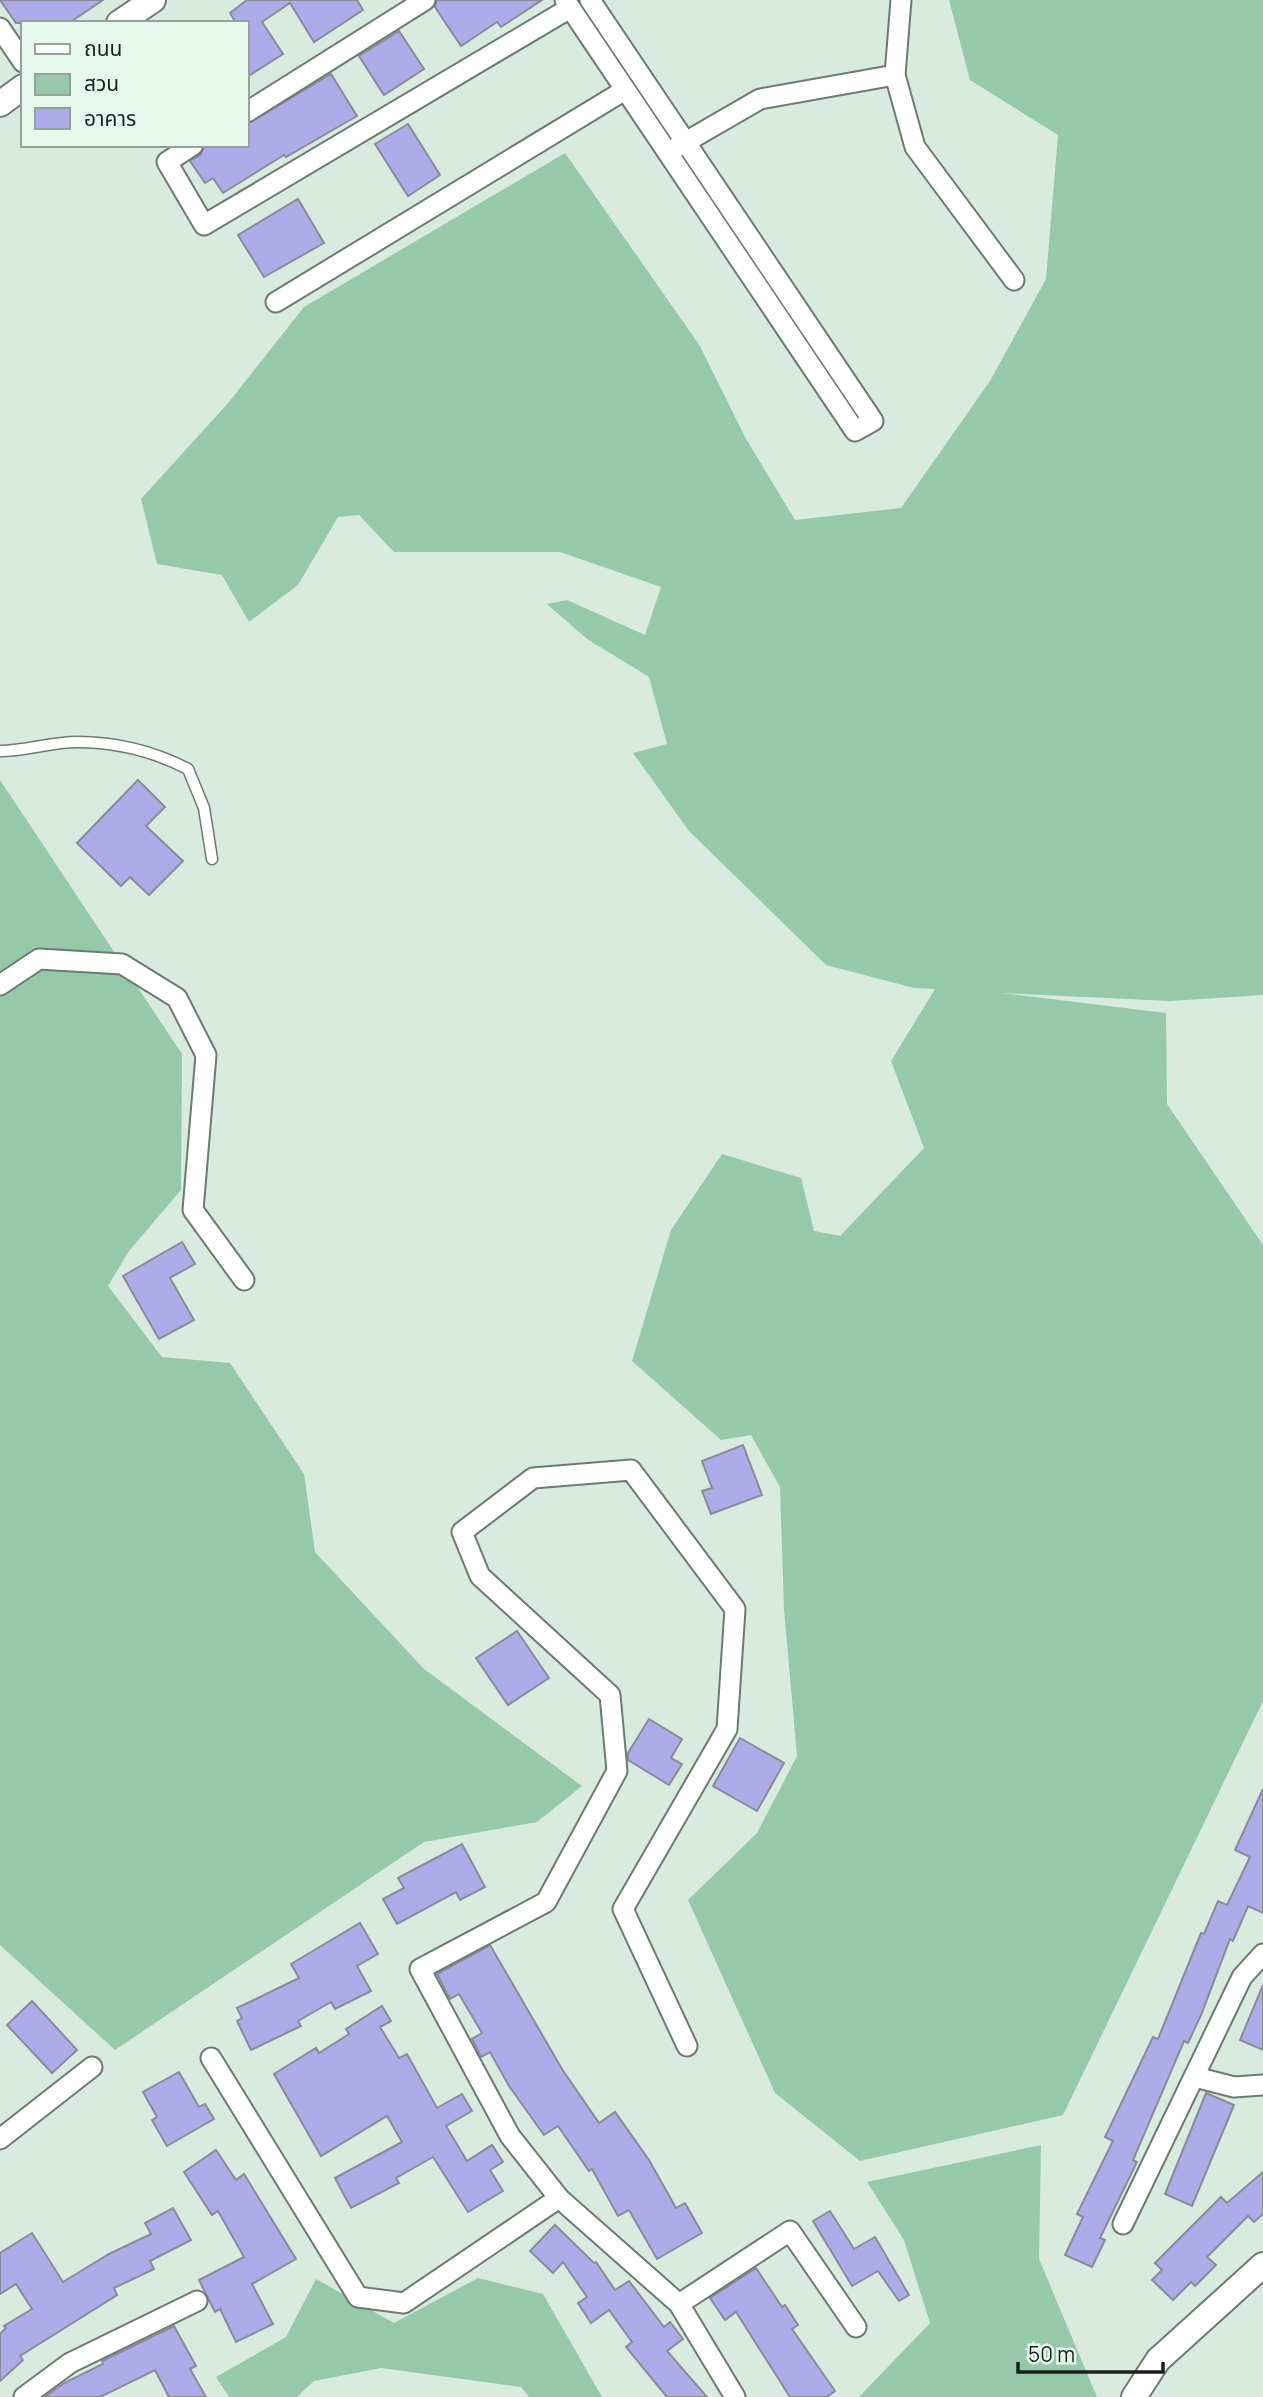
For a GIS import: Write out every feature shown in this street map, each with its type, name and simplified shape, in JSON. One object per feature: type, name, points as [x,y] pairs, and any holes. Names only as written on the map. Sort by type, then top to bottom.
[{"type":"street","points":[[122,21],[153,0]]},
{"type":"street","points":[[248,111],[425,0]]},
{"type":"street","points":[[190,147],[167,162],[204,225],[567,4],[855,431],[873,421],[590,0]]},
{"type":"street","points":[[901,0],[895,75],[915,147],[1014,280]]},
{"type":"street","points":[[0,27],[21,59]]},
{"type":"street","points":[[667,153],[760,99],[895,75]]},
{"type":"street","points":[[0,104],[21,88]]},
{"type":"street","points":[[276,302],[625,90]]},
{"type":"street","points":[[0,985],[39,959],[122,964],[177,998],[206,1055],[193,1210],[244,1280]]},
{"type":"street","points":[[687,2046],[623,1909],[727,1729],[735,1609],[631,1471],[533,1478],[462,1532],[480,1576],[610,1695],[617,1770],[546,1902],[419,1969],[510,2136],[559,2198],[679,2304],[735,2397]]},
{"type":"street","points":[[1123,2224],[1242,1977],[1263,1954]]},
{"type":"street","points":[[211,2058],[358,2297],[404,2303],[559,2198]]},
{"type":"street","points":[[0,2138],[92,2067]]},
{"type":"street","points":[[1195,2077],[1234,2087],[1263,2085]]},
{"type":"street","points":[[679,2304],[790,2231],[856,2327]]},
{"type":"street","points":[[1135,2397],[1158,2360],[1263,2265]]},
{"type":"street","points":[[24,2397],[71,2362],[197,2301]]},
{"type":"lane","points":[[0,751],[75,742],[122,746],[161,755],[179,764],[188,769],[204,808],[212,859]]},
{"type":"green space","points":[[949,0],[1263,0],[1263,995],[1170,1001],[1001,993],[1166,1013],[1167,1104],[1263,1245],[1263,1701],[1063,2115],[860,2161],[775,2093],[688,1900],[757,1833],[797,1756],[784,1609],[780,1487],[751,1435],[721,1440],[632,1361],[671,1230],[722,1154],[801,1178],[814,1231],[840,1236],[924,1148],[891,1061],[935,989],[914,988],[826,965],[689,831],[633,753],[667,744],[649,677],[587,639],[547,604],[567,600],[645,635],[661,587],[560,552],[394,552],[359,515],[338,517],[298,585],[249,622],[222,575],[157,564],[141,499],[229,402],[304,307],[565,153],[700,346],[745,437],[795,520],[901,508],[990,381],[1046,279],[1058,135],[970,80]]},
{"type":"green space","points":[[0,780],[182,1054],[181,1190],[129,1251],[108,1286],[162,1357],[230,1363],[304,1474],[315,1552],[424,1669],[582,1786],[537,1822],[424,1842],[115,2050],[0,1945]]},
{"type":"green space","points":[[1041,2145],[1039,2259],[1097,2397],[859,2397],[930,2323],[904,2240],[867,2182]]},
{"type":"green space","points":[[478,2278],[543,2294],[602,2397],[529,2397],[521,2387],[381,2368],[314,2381],[297,2397],[229,2397],[216,2377],[286,2337],[316,2279],[394,2323]]},
{"type":"building","points":[[0,0],[103,0],[72,21],[16,23]]},
{"type":"building","points":[[247,0],[357,0],[363,10],[314,42],[290,3],[262,22],[283,54],[248,76],[248,21],[235,21],[230,13]]},
{"type":"building","points":[[437,0],[542,0],[501,27],[497,22],[461,46],[435,7]]},
{"type":"building","points":[[399,31],[424,69],[384,95],[359,56]]},
{"type":"building","points":[[331,74],[357,116],[286,157],[284,155],[223,193],[213,178],[205,183],[190,161],[200,155],[204,147],[248,147],[248,123]]},
{"type":"building","points":[[408,124],[440,175],[408,196],[375,144]]},
{"type":"building","points":[[298,199],[324,243],[264,277],[238,235]]},
{"type":"building","points":[[138,780],[165,807],[146,826],[183,861],[149,895],[130,877],[121,886],[77,843]]},
{"type":"building","points":[[182,1242],[195,1264],[170,1278],[194,1320],[159,1339],[123,1276]]},
{"type":"building","points":[[743,1445],[762,1495],[711,1514],[702,1491],[712,1488],[702,1461]]},
{"type":"building","points":[[517,1631],[549,1678],[508,1705],[476,1658]]},
{"type":"building","points":[[649,1719],[682,1739],[671,1758],[682,1764],[669,1785],[628,1760],[628,1753]]},
{"type":"building","points":[[740,1738],[784,1763],[757,1811],[713,1786]]},
{"type":"building","points":[[1263,1789],[1263,1913],[1248,1906],[1233,1941],[1230,1939],[1201,2015],[1188,2043],[1184,2041],[1133,2160],[1137,2162],[1100,2238],[1105,2240],[1092,2267],[1065,2255],[1083,2217],[1077,2214],[1113,2141],[1105,2137],[1153,2037],[1158,2039],[1201,1933],[1204,1934],[1218,1901],[1227,1905],[1250,1857],[1235,1850]]},
{"type":"building","points":[[462,1844],[485,1887],[460,1900],[456,1892],[397,1924],[383,1899],[404,1888],[398,1878]]},
{"type":"building","points":[[360,1923],[378,1954],[357,1966],[371,1991],[335,2009],[331,2002],[298,2021],[301,2026],[251,2050],[237,2021],[242,2018],[237,2008],[299,1978],[291,1964]]},
{"type":"building","points":[[490,1945],[562,2069],[599,2123],[615,2112],[649,2160],[676,2208],[685,2203],[702,2233],[657,2259],[629,2210],[618,2216],[592,2169],[589,2171],[558,2126],[544,2135],[509,2086],[490,2052],[481,2057],[472,2039],[482,2033],[459,1994],[450,1999],[437,1974]]},
{"type":"building","points":[[1263,1985],[1263,2050],[1240,2040]]},
{"type":"building","points":[[32,2001],[77,2050],[52,2073],[7,2025]]},
{"type":"building","points":[[382,2006],[391,2021],[380,2027],[399,2058],[407,2054],[437,2108],[462,2094],[472,2111],[446,2126],[467,2161],[492,2145],[503,2162],[490,2170],[503,2191],[468,2212],[433,2157],[396,2178],[399,2183],[351,2208],[335,2178],[402,2142],[387,2116],[321,2156],[274,2074],[316,2048],[319,2053],[349,2034],[346,2029]]},
{"type":"building","points":[[179,2072],[199,2107],[205,2104],[214,2119],[167,2146],[152,2120],[157,2117],[143,2092]]},
{"type":"building","points":[[1206,2093],[1234,2105],[1192,2206],[1165,2194]]},
{"type":"building","points":[[216,2150],[236,2180],[244,2174],[296,2259],[252,2284],[273,2324],[236,2342],[220,2309],[215,2312],[199,2280],[244,2257],[218,2211],[212,2215],[184,2172]]},
{"type":"building","points":[[1263,2172],[1263,2214],[1254,2222],[1248,2216],[1207,2257],[1216,2265],[1195,2286],[1191,2282],[1173,2300],[1152,2280],[1162,2270],[1155,2263],[1221,2197],[1227,2203]]},
{"type":"building","points":[[173,2208],[191,2240],[150,2261],[154,2269],[114,2288],[117,2295],[20,2356],[23,2360],[0,2381],[0,2334],[6,2328],[4,2326],[32,2309],[16,2284],[0,2294],[0,2253],[32,2233],[63,2282],[109,2254],[151,2234],[145,2223]]},
{"type":"building","points":[[830,2211],[854,2249],[875,2237],[909,2295],[899,2301],[878,2271],[852,2286],[813,2221]]},
{"type":"building","points":[[555,2225],[596,2262],[615,2290],[629,2281],[664,2327],[670,2322],[683,2339],[667,2351],[707,2397],[667,2397],[626,2347],[632,2342],[609,2310],[591,2323],[578,2303],[587,2297],[563,2262],[553,2273],[530,2251]]},
{"type":"building","points":[[756,2268],[782,2307],[785,2305],[798,2325],[792,2329],[835,2391],[827,2397],[790,2397],[736,2312],[725,2320],[710,2298]]},
{"type":"building","points":[[174,2326],[196,2366],[190,2369],[206,2397],[169,2397],[155,2370],[100,2397],[45,2397],[64,2383],[103,2364],[102,2361]]}]
